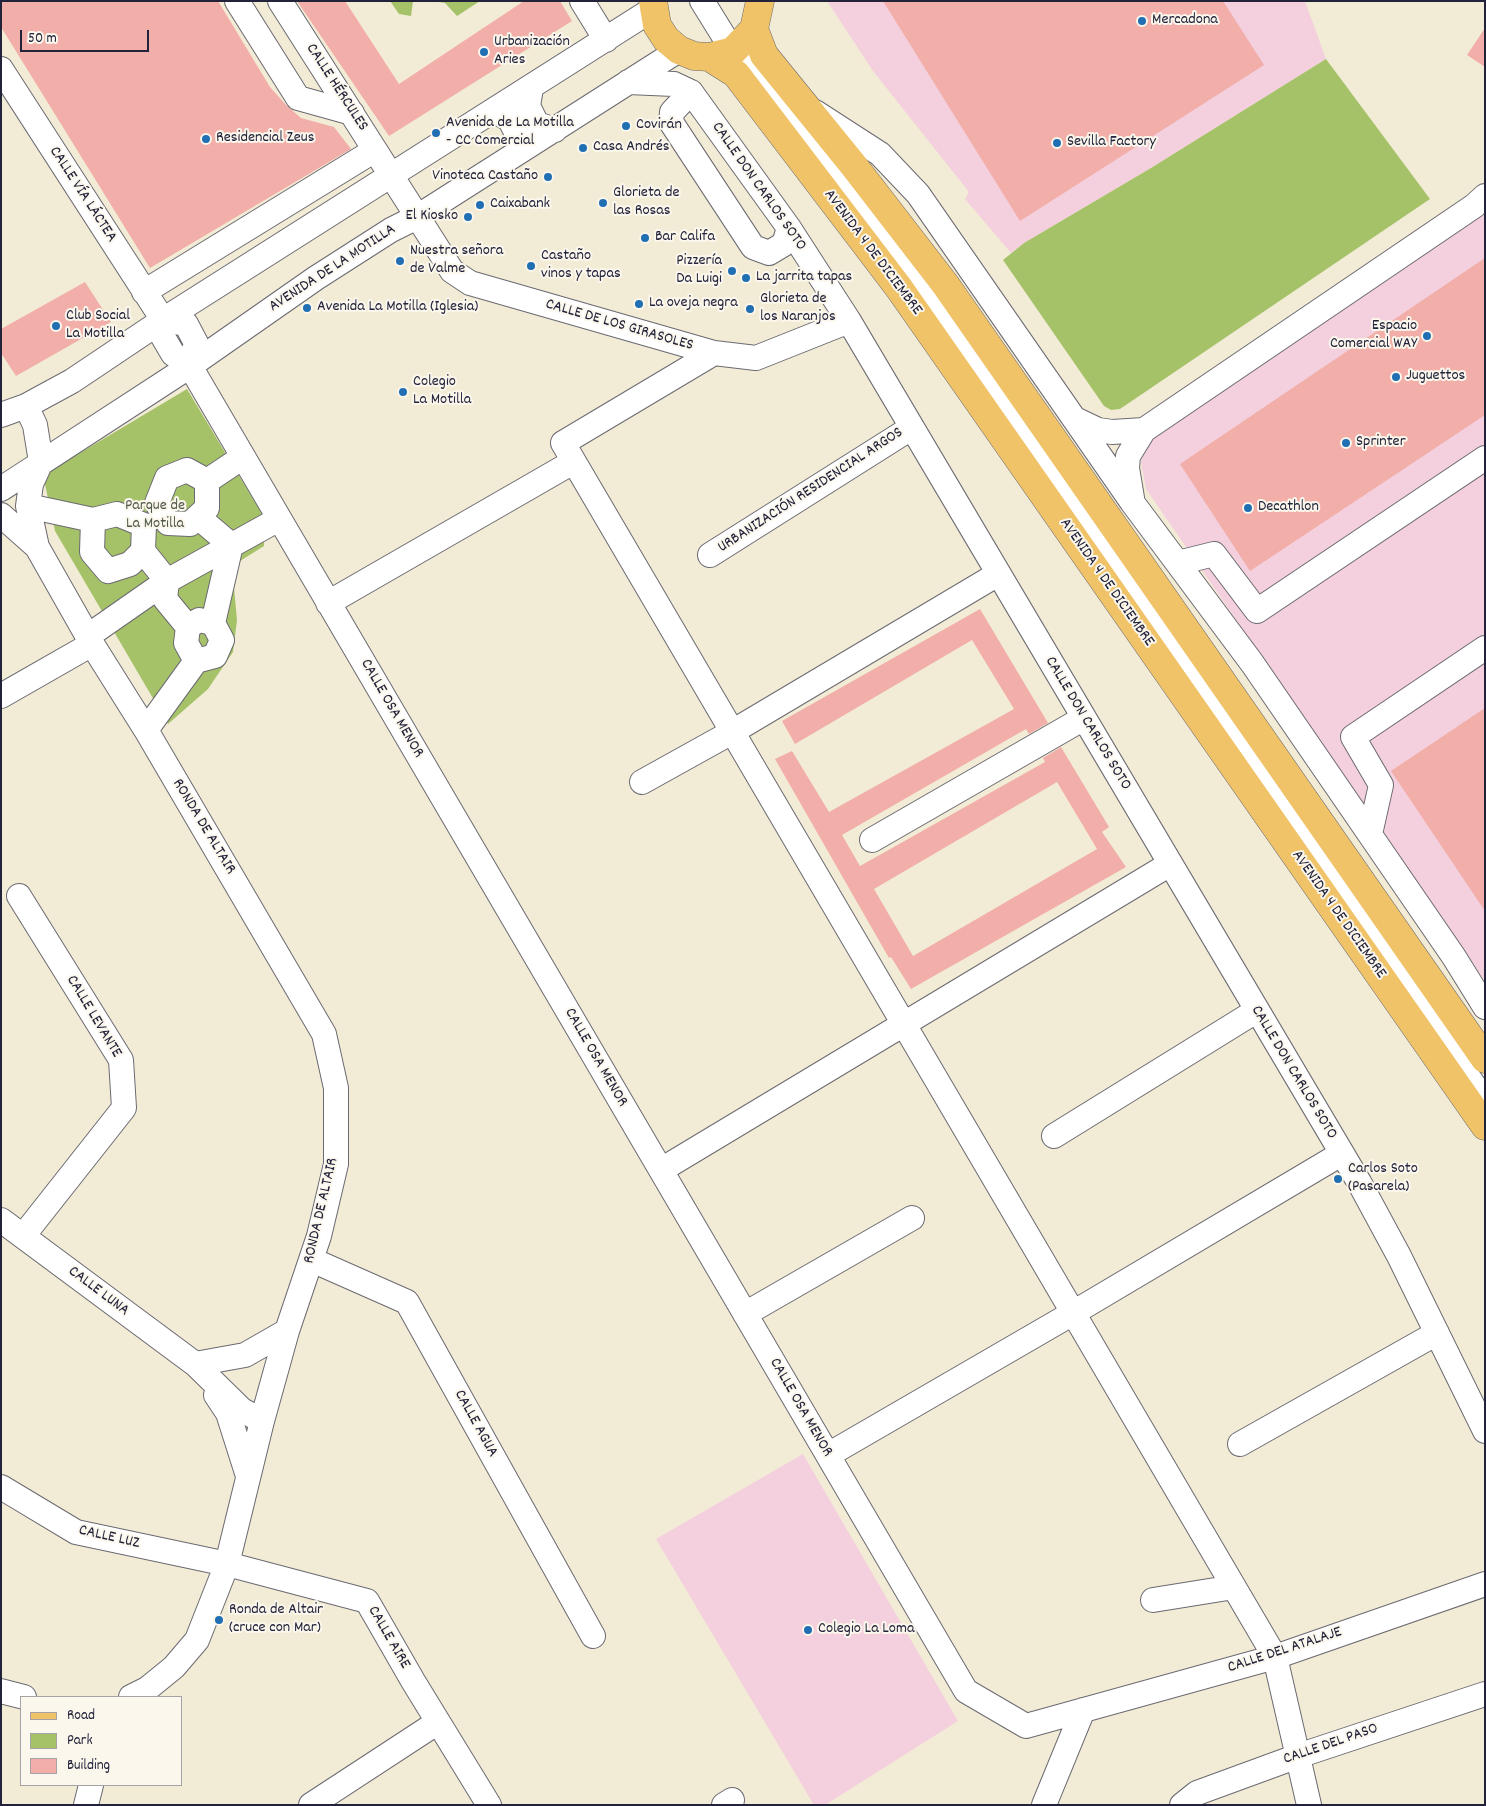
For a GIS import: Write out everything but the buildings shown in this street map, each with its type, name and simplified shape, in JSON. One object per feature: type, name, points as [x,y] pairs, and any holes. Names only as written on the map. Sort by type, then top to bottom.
[{"type":"main road","points":[[734,45],[760,1]]},
{"type":"main road","points":[[653,5],[657,25],[666,39],[679,50],[694,56],[734,45],[764,55],[804,105],[945,284],[1485,1058]]},
{"type":"main road","name":"AVENIDA 4 DE DICIEMBRE","points":[[734,45],[736,74],[899,288],[1485,1126]]},
{"type":"street","points":[[237,1],[298,98],[352,113]]},
{"type":"street","name":"CALLE HÉRCULES","points":[[280,1],[417,217]]},
{"type":"street","points":[[702,1],[911,283],[1485,1101]]},
{"type":"street","points":[[713,1],[734,45],[858,198],[961,340],[1485,1088]]},
{"type":"street","points":[[587,3],[606,40]]},
{"type":"street","points":[[1,415],[26,406],[72,381],[163,320],[364,194],[391,174],[606,40],[653,5]]},
{"type":"street","name":"AVENIDA DE LA MOTILLA","points":[[1,489],[190,366],[316,278],[391,230],[417,217],[679,50]]},
{"type":"street","name":"CALLE VÍA LÁCTEA","points":[[1,69],[163,320]]},
{"type":"street","points":[[628,82],[674,84],[691,92],[672,112],[671,122],[753,247],[769,253],[784,244],[788,228]]},
{"type":"street","points":[[531,88],[528,106],[537,124],[555,130]]},
{"type":"street","name":"CALLE DON CARLOS SOTO","points":[[691,92],[788,228],[849,322],[1084,718],[1390,1239],[1485,1431]]},
{"type":"street","points":[[804,105],[880,154],[918,194],[1132,502],[1252,663],[1454,957],[1485,1007]]},
{"type":"street","points":[[494,110],[510,120],[518,136],[519,151]]},
{"type":"street","points":[[144,292],[375,150]]},
{"type":"street","points":[[1132,502],[1128,475],[1128,456],[1144,430],[1474,206],[1485,196]]},
{"type":"street","name":"CALLE DE LOS GIRASOLES","points":[[417,217],[452,271],[470,283],[714,353],[756,358],[849,322]]},
{"type":"street","points":[[163,320],[186,324],[196,343],[190,366]]},
{"type":"street","points":[[714,353],[563,443],[1275,1657],[1309,1805]]},
{"type":"street","name":"CALLE OSA MENOR","points":[[190,366],[966,1691],[1026,1726]]},
{"type":"street","points":[[26,406],[35,425],[42,462]]},
{"type":"street","points":[[1075,419],[1098,430],[1112,432],[1144,430]]},
{"type":"street","name":"URBANIZACIÓN RESIDENCIAL ARGOS","points":[[710,555],[911,428]]},
{"type":"street","points":[[207,481],[243,457]]},
{"type":"street","points":[[1178,563],[1214,554],[1257,611],[1485,458]]},
{"type":"street","name":"RONDA DE ALTAIR","points":[[42,462],[30,484],[28,506],[37,547],[90,640],[146,730],[324,1034],[336,1088],[336,1164],[312,1260],[287,1332],[262,1421],[226,1564],[197,1640],[174,1667],[147,1689],[133,1696]]},
{"type":"street","points":[[328,603],[573,462]]},
{"type":"street","points":[[92,520],[92,552],[108,571],[130,564],[143,551],[154,520],[157,503],[167,478],[187,470],[207,481]]},
{"type":"street","points":[[28,506],[92,520],[117,514],[168,523],[190,524],[207,508],[207,481]]},
{"type":"street","name":"RONDA DE ALTAIR","points":[[1,515],[37,547]]},
{"type":"street","points":[[198,517],[231,544]]},
{"type":"street","points":[[1,696],[90,640],[167,581],[279,519]]},
{"type":"street","points":[[146,730],[196,661],[215,656],[222,640],[213,623],[231,544]]},
{"type":"street","points":[[143,551],[167,581],[165,599],[188,627],[186,643],[196,661]]},
{"type":"street","points":[[642,782],[732,732],[998,574]]},
{"type":"street","points":[[188,627],[199,620],[213,623]]},
{"type":"street","points":[[1370,834],[1381,785],[1353,737],[1485,648]]},
{"type":"street","points":[[872,840],[1084,718]]},
{"type":"street","points":[[661,1170],[1170,864]]},
{"type":"street","name":"CALLE LEVANTE","points":[[19,896],[121,1060],[124,1108],[24,1236]]},
{"type":"street","points":[[1054,1136],[1256,1011]]},
{"type":"street","points":[[828,1455],[1073,1313],[1341,1154]]},
{"type":"street","points":[[745,1314],[912,1218]]},
{"type":"street","name":"CALLE LUNA","points":[[1,1220],[195,1364],[242,1410],[262,1421]]},
{"type":"street","name":"CALLE AGUA","points":[[312,1260],[407,1302],[593,1636]]},
{"type":"street","points":[[195,1364],[245,1355],[287,1332]]},
{"type":"street","points":[[1240,1444],[1437,1334]]},
{"type":"street","name":"CALLE LUNA","points":[[195,1364],[228,1413],[248,1476]]},
{"type":"street","name":"CALLE LUZ","points":[[1,1486],[76,1532],[226,1564]]},
{"type":"street","name":"CALLE AIRE","points":[[226,1564],[367,1601],[489,1805]]},
{"type":"street","name":"CALLE DEL ATALAJE","points":[[1026,1726],[1275,1657],[1485,1584]]},
{"type":"street","points":[[1152,1600],[1234,1587]]},
{"type":"street","points":[[1,1691],[20,1696]]},
{"type":"street","name":"CALLE DEL PASO","points":[[1182,1805],[1197,1793],[1298,1756],[1485,1694]]},
{"type":"street","points":[[1044,1805],[1082,1710]]},
{"type":"street","points":[[311,1805],[438,1722]]},
{"type":"street","points":[[86,1805],[91,1786]]},
{"type":"shaded area","name":"Sevilla Factory","points":[[827,1],[1305,1],[1326,59],[1151,168],[1024,243],[1011,253],[965,199],[969,192],[873,71]]},
{"type":"shaded area","points":[[1485,209],[1485,981],[1146,489],[1141,462],[1149,439]]},
{"type":"shaded area","name":"Colegio La Loma","points":[[803,1454],[958,1721],[825,1805],[814,1805],[656,1539]]},
{"type":"green space","points":[[390,1],[413,1],[411,16],[399,14]]},
{"type":"green space","points":[[434,1],[480,1],[457,16],[445,3]]},
{"type":"green space","points":[[1326,59],[1430,199],[1120,409],[1111,410],[1104,406],[1003,260],[1024,243],[1151,168]]},
{"type":"green space","name":"Parque de La Motilla","points":[[187,389],[265,519],[264,546],[232,566],[237,620],[233,652],[208,689],[168,724],[55,531],[43,475]]},
{"type":"place","name":"Mercadona","points":[[1142,21]]},
{"type":"place","name":"Urbanización Aries","points":[[484,52]]},
{"type":"place","name":"Covirán","points":[[626,126]]},
{"type":"place","name":"Avenida de La Motilla - CC Comercial","points":[[436,133]]},
{"type":"place","name":"Residencial Zeus","points":[[206,139]]},
{"type":"place","name":"Sevilla Factory","points":[[1057,143]]},
{"type":"place","name":"Casa Andrés","points":[[583,148]]},
{"type":"place","name":"Vinoteca Castaño","points":[[548,177]]},
{"type":"place","name":"Glorieta de las Rosas","points":[[603,203]]},
{"type":"place","name":"Caixabank","points":[[480,205]]},
{"type":"place","name":"El Kiosko","points":[[468,217]]},
{"type":"place","name":"Bar Califa","points":[[645,238]]},
{"type":"place","name":"Nuestra señora de Valme","points":[[400,261]]},
{"type":"place","name":"Castaño vinos y tapas","points":[[531,266]]},
{"type":"place","name":"Pizzería Da Luigi","points":[[732,271]]},
{"type":"place","name":"La jarrita tapas","points":[[746,278]]},
{"type":"place","name":"La oveja negra","points":[[639,304]]},
{"type":"place","name":"Avenida La Motilla (Iglesia)","points":[[307,308]]},
{"type":"place","name":"Glorieta de los Naranjos","points":[[750,309]]},
{"type":"place","name":"Club Social La Motilla","points":[[56,326]]},
{"type":"place","name":"Espacio Comercial WAY","points":[[1427,336]]},
{"type":"place","name":"Juguettos","points":[[1396,377]]},
{"type":"place","name":"Colegio La Motilla","points":[[403,392]]},
{"type":"place","name":"Sprinter","points":[[1346,443]]},
{"type":"place","name":"Decathlon","points":[[1248,508]]},
{"type":"place","name":"Carlos Soto (Pasarela)","points":[[1338,1179]]},
{"type":"place","name":"Ronda de Altair (cruce con Mar)","points":[[219,1620]]},
{"type":"place","name":"Colegio La Loma","points":[[808,1630]]}]
